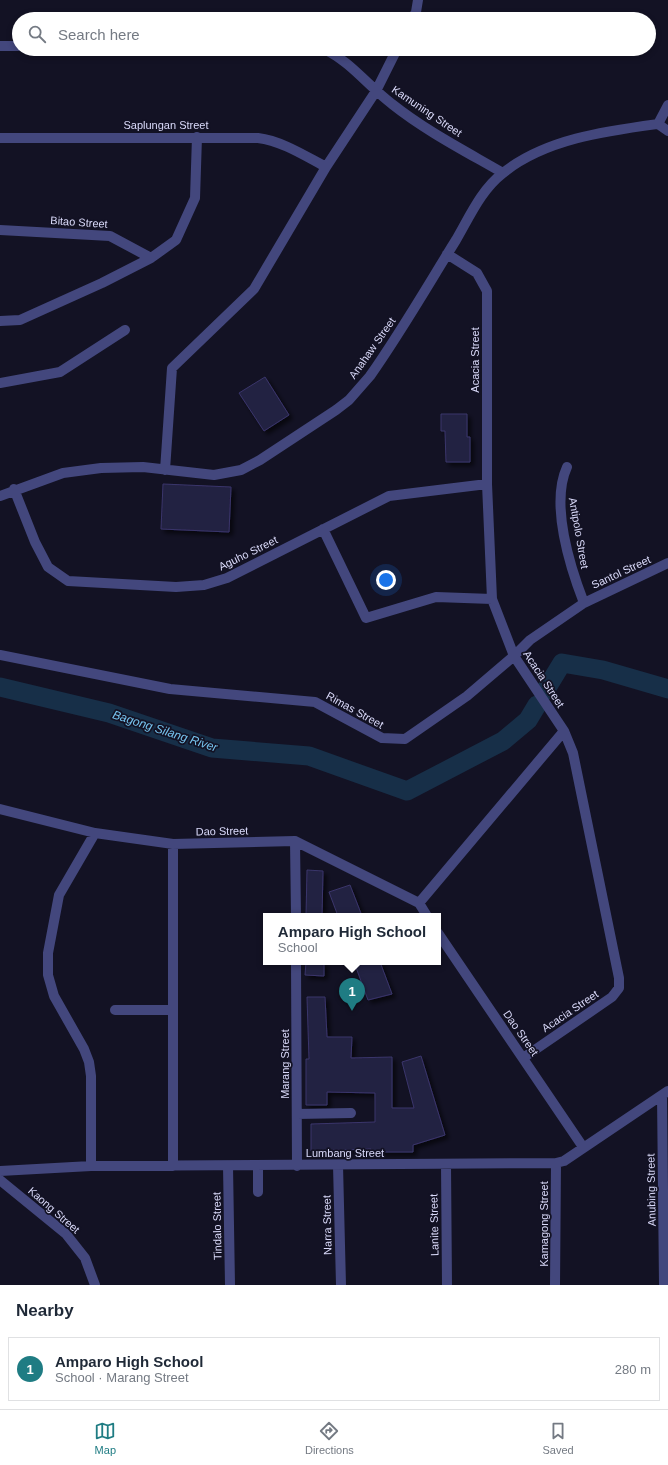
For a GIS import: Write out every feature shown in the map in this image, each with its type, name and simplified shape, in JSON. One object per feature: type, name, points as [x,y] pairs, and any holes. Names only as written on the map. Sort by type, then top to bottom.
[{"type":"street","points":[[416,12],[418,0]]},
{"type":"street","points":[[0,46],[12,46]]},
{"type":"street","name":"Kamuning Street","points":[[336,56],[345,61],[376,90],[412,118],[503,173]]},
{"type":"street","points":[[165,470],[172,368],[254,290],[326,167],[376,90],[393,56]]},
{"type":"street","points":[[668,105],[658,124],[668,131]]},
{"type":"street","name":"Anahaw Street","points":[[0,496],[14,489],[63,473],[102,468],[143,467],[214,475],[241,470],[260,460],[349,400],[382,358],[479,200],[503,173],[539,152],[560,144],[625,129],[658,124]]},
{"type":"street","name":"Saplungan Street","points":[[0,138],[268,139],[326,167]]},
{"type":"street","points":[[0,321],[20,320],[102,283],[151,258],[176,240],[195,198],[197,138]]},
{"type":"street","name":"Bitao Street","points":[[0,230],[110,236],[151,258]]},
{"type":"street","name":"Acacia Street","points":[[447,254],[477,273],[488,291],[487,484],[492,599],[514,656],[564,731],[573,753],[619,978],[618,988],[612,997],[523,1058]]},
{"type":"street","points":[[0,383],[60,372],[125,330]]},
{"type":"street","name":"Antipolo Street","points":[[567,467],[560,493],[562,520],[574,578],[584,603]]},
{"type":"street","name":"Aguho Street","points":[[14,489],[35,542],[48,567],[68,581],[176,587],[204,585],[226,578],[389,496],[487,484]]},
{"type":"street","points":[[322,529],[366,618],[436,597],[492,599]]},
{"type":"street","name":"Santol Street","points":[[584,603],[668,563]]},
{"type":"street","name":"Rimas Street","points":[[0,655],[170,689],[314,702],[382,738],[405,739],[467,696],[514,656],[530,640],[584,603]]},
{"type":"street","points":[[425,913],[419,903],[564,731]]},
{"type":"street","name":"Dao Street","points":[[0,810],[96,833],[173,844],[295,841],[419,903]]},
{"type":"street","points":[[91,1166],[91,1076],[89,1062],[84,1049],[54,996],[48,975],[48,953],[59,895],[96,833]]},
{"type":"street","points":[[295,841],[296,913]]},
{"type":"street","points":[[173,844],[174,1166]]},
{"type":"street","name":"Dao Street","points":[[441,937],[583,1147]]},
{"type":"street","name":"Marang Street","points":[[296,965],[297,1166]]},
{"type":"street","points":[[115,1010],[173,1010]]},
{"type":"street","name":"Lumbang Street","points":[[0,1171],[91,1166],[297,1166],[556,1163],[564,1161],[665,1093]]},
{"type":"street","name":"Anubing Street","points":[[664,1285],[665,1093]]},
{"type":"street","points":[[297,1114],[351,1113]]},
{"type":"street","name":"Kamagong Street","points":[[555,1285],[556,1163]]},
{"type":"street","name":"Narra Street","points":[[338,1165],[341,1285]]},
{"type":"street","name":"Lanite Street","points":[[446,1165],[447,1285]]},
{"type":"street","name":"Tindalo Street","points":[[228,1166],[230,1285]]},
{"type":"street","points":[[258,1166],[258,1192]]},
{"type":"street","name":"Kaong Street","points":[[0,1180],[66,1234],[85,1258],[95,1285]]},
{"type":"building","points":[[265,377],[289,415],[264,431],[239,393]]},
{"type":"building","points":[[441,414],[467,414],[467,437],[470,437],[470,462],[446,462],[445,431],[441,431]]},
{"type":"building","points":[[163,484],[231,487],[229,532],[161,529]]},
{"type":"building","points":[[307,870],[323,871],[322,913],[306,913]]},
{"type":"building","points":[[350,885],[361,913],[337,913],[329,892]]},
{"type":"building","points":[[306,965],[324,965],[324,976],[305,975]]},
{"type":"building","points":[[355,965],[381,965],[392,994],[368,1000]]},
{"type":"building","points":[[307,997],[325,997],[327,1037],[352,1037],[351,1058],[392,1057],[392,1108],[414,1108],[402,1062],[421,1056],[445,1135],[413,1145],[413,1152],[371,1152],[371,1149],[311,1151],[311,1124],[375,1122],[375,1093],[327,1092],[327,1105],[306,1105],[306,1059],[309,1059]]},
{"type":"waterway","name":"Bagong Silang River","points":[[545,691],[562,663],[603,670],[668,689]]},
{"type":"waterway","name":"Bagong Silang River","points":[[0,687],[109,713],[212,748],[309,756],[407,791],[503,741],[528,720],[537,705]]},
{"type":"place","name":"Amparo High School","points":[[352,1011]]}]
